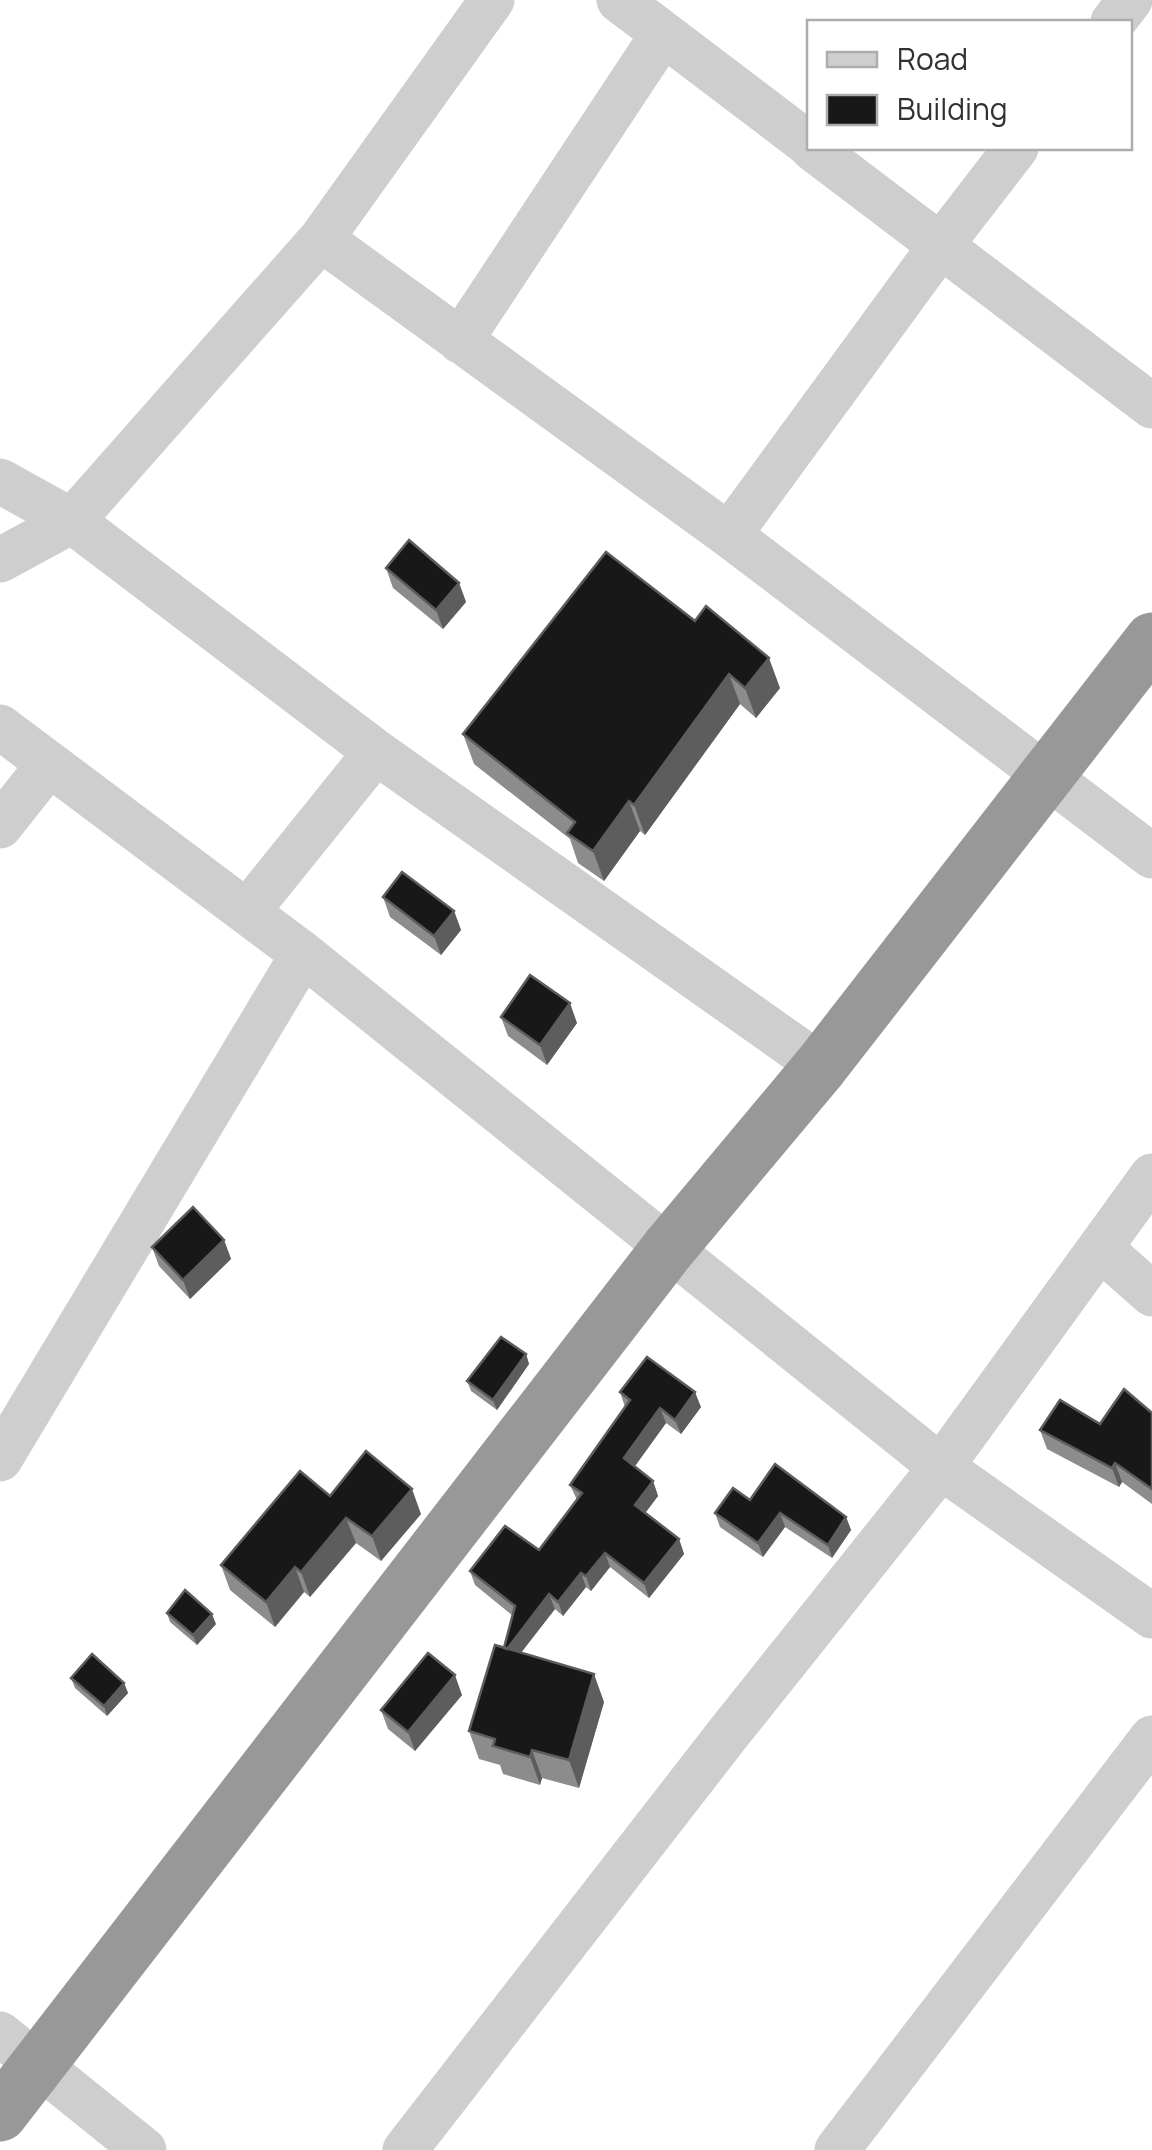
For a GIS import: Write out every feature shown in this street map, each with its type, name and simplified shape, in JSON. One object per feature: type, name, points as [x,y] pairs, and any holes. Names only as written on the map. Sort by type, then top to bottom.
[{"type":"highway","points":[[0,2114],[19,2049],[821,1066],[1152,640]]},
{"type":"street","points":[[0,560],[72,521],[321,240],[492,0]]},
{"type":"street","points":[[619,0],[807,143]]},
{"type":"street","points":[[1115,20],[1130,0]]},
{"type":"street","points":[[460,341],[664,34]]},
{"type":"street","points":[[816,150],[1152,406]]},
{"type":"street","points":[[729,535],[1014,150]]},
{"type":"street","points":[[321,240],[729,535],[1152,856]]},
{"type":"street","points":[[0,481],[72,521],[376,752],[821,1066]]},
{"type":"street","points":[[0,727],[302,954],[941,1467],[1152,1616]]},
{"type":"street","points":[[246,912],[376,752]]},
{"type":"street","points":[[0,826],[49,764]]},
{"type":"street","points":[[0,1459],[302,954]]},
{"type":"street","points":[[405,2150],[941,1467],[1152,1176]]},
{"type":"street","points":[[1100,1248],[1152,1294]]},
{"type":"street","points":[[837,2150],[1152,1738]]},
{"type":"street","points":[[19,2049],[144,2150]]},
{"type":"building","points":[[409,540],[459,583],[436,610],[386,568]]},
{"type":"building","points":[[606,552],[695,621],[706,606],[769,658],[745,688],[729,674],[634,805],[629,801],[593,851],[567,833],[575,822],[463,734]]},
{"type":"building","points":[[402,872],[454,911],[434,936],[383,897]]},
{"type":"building","points":[[530,975],[570,1003],[540,1045],[501,1017]]},
{"type":"building","points":[[193,1207],[224,1240],[183,1280],[152,1247]]},
{"type":"building","points":[[501,1337],[526,1354],[493,1400],[467,1381]]},
{"type":"building","points":[[647,1357],[695,1392],[675,1420],[660,1408],[624,1458],[653,1481],[635,1505],[679,1539],[644,1583],[605,1553],[586,1576],[581,1573],[558,1602],[549,1594],[504,1648],[515,1606],[470,1571],[505,1526],[539,1550],[582,1493],[570,1485],[630,1400],[620,1392]]},
{"type":"building","points":[[1124,1389],[1152,1413],[1152,1489],[1115,1463],[1112,1468],[1040,1430],[1060,1400],[1100,1424]]},
{"type":"building","points":[[366,1451],[412,1489],[372,1536],[346,1518],[301,1572],[295,1567],[266,1602],[221,1565],[300,1471],[330,1496]]},
{"type":"building","points":[[775,1464],[846,1517],[828,1545],[780,1513],[758,1543],[715,1513],[733,1488],[750,1500]]},
{"type":"building","points":[[185,1590],[212,1614],[193,1635],[167,1613]]},
{"type":"building","points":[[495,1645],[594,1674],[569,1760],[532,1750],[530,1757],[493,1746],[495,1739],[469,1731]]},
{"type":"building","points":[[428,1653],[455,1675],[408,1732],[381,1710]]},
{"type":"building","points":[[92,1654],[124,1683],[104,1706],[71,1678]]}]
